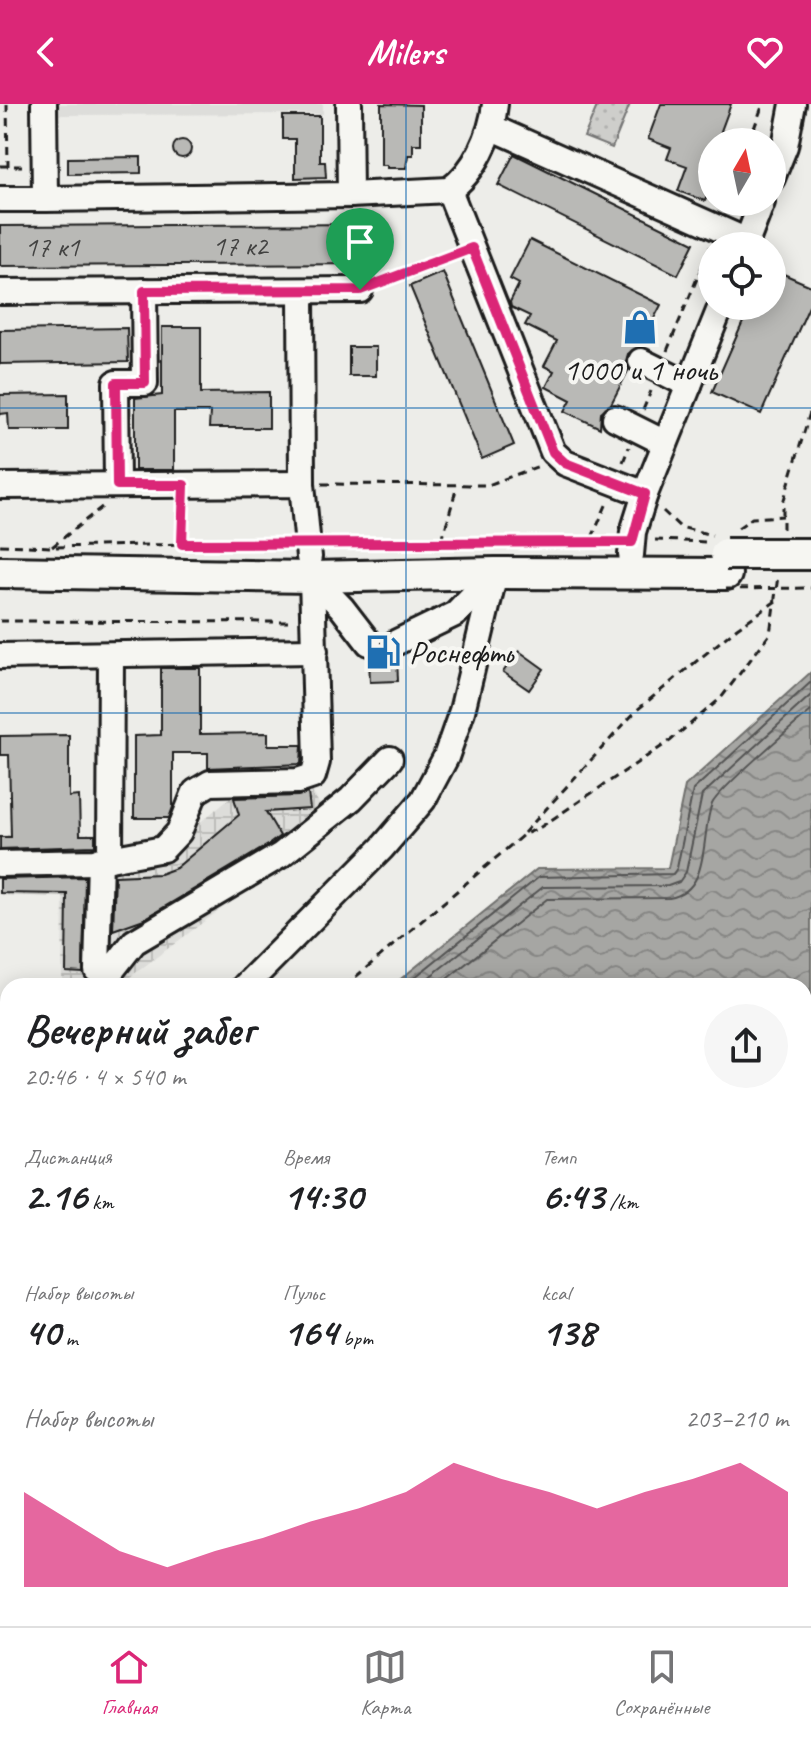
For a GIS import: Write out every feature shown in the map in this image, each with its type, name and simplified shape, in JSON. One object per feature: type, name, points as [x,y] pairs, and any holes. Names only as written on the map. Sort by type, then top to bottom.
[{"type":"main road","points":[[0,572],[632,548],[724,554],[811,554]]},
{"type":"main road","points":[[0,553],[310,559],[495,573],[724,554],[811,573]]},
{"type":"street","points":[[44,104],[45,199]]},
{"type":"street","points":[[349,104],[350,195]]},
{"type":"street","points":[[786,141],[793,104]]},
{"type":"street","points":[[0,199],[350,195],[449,190],[468,171],[493,116],[724,232]]},
{"type":"street","points":[[449,190],[553,452],[565,463],[645,494]]},
{"type":"street","points":[[0,292],[360,290]]},
{"type":"street","points":[[123,485],[116,383],[145,383],[144,291]]},
{"type":"street","points":[[0,864],[105,860],[163,849],[179,832],[195,792],[210,783],[298,781],[313,776],[317,762],[315,651],[302,484],[301,291]]},
{"type":"street","points":[[632,548],[645,494],[715,320]]},
{"type":"street","points":[[650,365],[689,385]]},
{"type":"street","points":[[625,424],[665,443]]},
{"type":"street","points":[[0,486],[302,484]]},
{"type":"street","points":[[310,559],[369,643]]},
{"type":"street","points":[[397,642],[455,614],[495,573]]},
{"type":"street","points":[[253,978],[382,848],[423,800],[446,757],[462,711],[495,573]]},
{"type":"street","points":[[0,656],[315,651]]},
{"type":"street","points":[[97,978],[105,860],[111,655]]},
{"type":"street","points":[[100,978],[108,975],[134,942],[281,855],[351,799],[390,759]]},
{"type":"path","points":[[7,104],[8,166]]},
{"type":"path","points":[[754,128],[763,104]]},
{"type":"path","points":[[591,540],[616,482],[625,424],[650,365],[717,228]]},
{"type":"path","points":[[360,290],[472,248]]},
{"type":"path","points":[[782,543],[783,503],[811,409]]},
{"type":"path","points":[[302,484],[488,485],[539,466],[553,452]]},
{"type":"path","points":[[52,547],[123,485]]},
{"type":"path","points":[[182,544],[184,485]]},
{"type":"path","points":[[442,541],[457,486]]},
{"type":"path","points":[[645,494],[680,527],[712,536],[724,554]]},
{"type":"path","points":[[724,554],[752,518],[783,516]]},
{"type":"path","points":[[0,545],[182,544],[310,559],[442,541],[591,540],[632,548],[724,554],[811,588]]},
{"type":"path","points":[[523,835],[539,828],[670,741],[721,698],[770,634],[779,572]]},
{"type":"path","points":[[354,978],[523,835],[637,710],[737,628],[776,601]]},
{"type":"shaded area","points":[[54,104],[323,104],[323,114],[54,115]]},
{"type":"shaded area","points":[[598,104],[630,104],[612,148],[584,137]]},
{"type":"shaded area","points":[[308,784],[332,826],[129,978],[62,978],[63,897],[0,895],[0,835],[101,833],[101,854],[164,853],[235,793]]},
{"type":"water","points":[[811,672],[811,978],[402,978],[537,869],[668,868],[685,786]]},
{"type":"building","points":[[381,104],[421,105],[421,144],[413,144],[413,155],[408,155],[406,168],[381,165]]},
{"type":"building","points":[[661,104],[731,104],[722,128],[698,128],[698,198],[678,191],[687,166],[667,159],[671,148],[648,139]]},
{"type":"building","points":[[283,116],[320,116],[320,162],[325,162],[326,177],[295,178],[295,139],[283,139]]},
{"type":"building","points":[[182,140],[191,149],[182,158],[173,149]]},
{"type":"building","points":[[514,154],[694,243],[678,275],[498,185]]},
{"type":"building","points":[[141,157],[141,173],[68,174],[68,158]]},
{"type":"building","points":[[376,224],[376,264],[0,266],[0,226]]},
{"type":"building","points":[[530,240],[661,305],[640,346],[628,354],[626,361],[629,369],[611,404],[601,412],[600,428],[565,411],[571,400],[546,387],[554,371],[544,366],[557,341],[525,325],[530,316],[511,307],[510,302],[519,284],[510,279]]},
{"type":"building","points":[[443,272],[514,445],[482,459],[410,286]]},
{"type":"building","points":[[786,275],[811,286],[811,302],[761,414],[712,392],[744,320],[786,320]]},
{"type":"building","points":[[162,327],[201,327],[201,393],[269,392],[269,428],[209,428],[210,412],[174,412],[174,470],[135,470],[135,398],[162,395]]},
{"type":"building","points":[[127,328],[128,362],[0,364],[0,330]]},
{"type":"building","points":[[349,347],[376,347],[376,376],[349,376]]},
{"type":"building","points":[[68,394],[68,430],[9,430],[8,413],[0,414],[0,395]]},
{"type":"building","points":[[383,647],[389,655],[397,657],[398,681],[370,682],[369,658],[377,655]]},
{"type":"building","points":[[519,651],[544,669],[529,690],[503,672]]},
{"type":"building","points":[[161,668],[200,668],[200,734],[268,733],[268,745],[302,745],[301,764],[208,768],[208,753],[173,753],[173,807],[169,818],[134,818],[134,736],[161,735]]},
{"type":"building","points":[[69,735],[69,797],[79,796],[80,835],[95,835],[95,846],[0,849],[0,837],[11,837],[9,755],[0,755],[0,736]]},
{"type":"building","points":[[308,793],[310,809],[266,812],[280,836],[268,845],[144,919],[113,930],[115,876],[160,874],[176,868],[239,815],[234,798]]},
{"type":"building","points":[[85,877],[83,973],[66,972],[67,894],[0,893],[0,879]]},
{"type":"place","name":"1000 и 1 ночь","points":[[640,327]]},
{"type":"place","name":"Роснефть","points":[[383,652]]},
{"type":"route","points":[[472,248],[553,452],[565,463],[645,494],[632,542],[308,541],[182,544],[184,485],[117,485],[116,383],[145,383],[144,291],[360,290],[472,248]]}]
